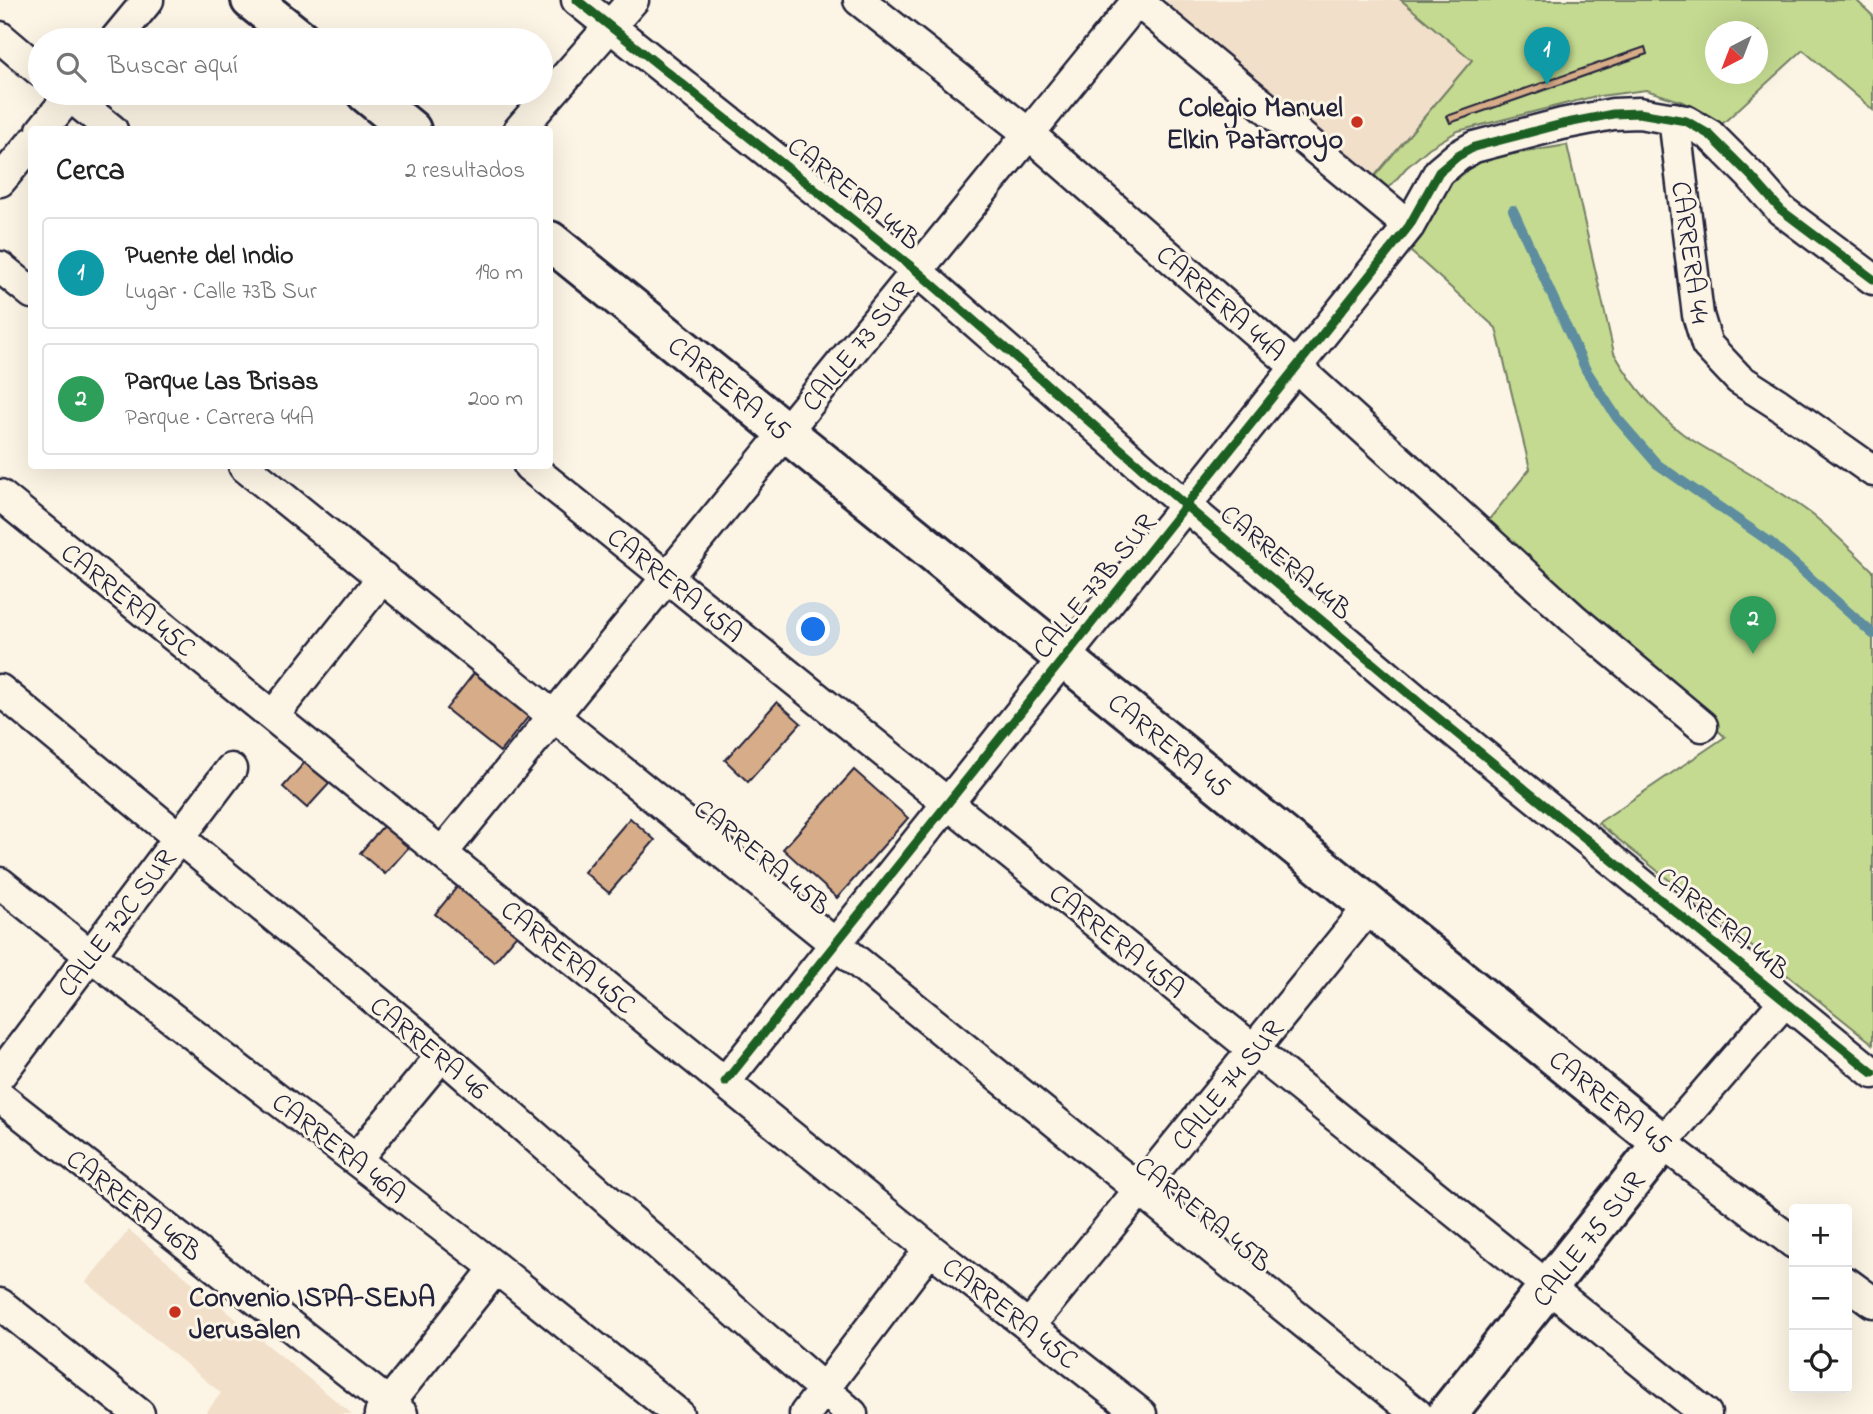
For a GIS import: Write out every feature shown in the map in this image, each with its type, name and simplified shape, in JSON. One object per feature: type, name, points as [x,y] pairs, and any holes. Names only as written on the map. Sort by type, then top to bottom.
[{"type":"street","points":[[125,28],[148,0]]},
{"type":"street","points":[[251,0],[286,28]]},
{"type":"street","name":"CARRERA 44B","points":[[577,0],[917,271],[1185,506],[1422,705],[1873,1073]]},
{"type":"street","points":[[553,91],[632,0]]},
{"type":"street","name":"CARRERA 44A","points":[[859,0],[1029,134],[1296,367],[1575,620],[1702,726]]},
{"type":"street","points":[[1137,0],[1409,226]]},
{"type":"street","name":"CALLE 73 SUR","points":[[442,853],[1137,0]]},
{"type":"street","points":[[0,37],[28,61]]},
{"type":"street","points":[[45,126],[61,105]]},
{"type":"street","points":[[82,105],[107,126]]},
{"type":"street","points":[[381,105],[406,126]]},
{"type":"street","points":[[522,126],[541,105]]},
{"type":"street","name":"CALLE 73B SUR","points":[[724,1082],[1409,226],[1439,172],[1458,156],[1474,146],[1614,114],[1639,113],[1686,121],[1710,135],[1781,210],[1873,279]]},
{"type":"street","name":"CARRERA 44","points":[[1674,118],[1698,315],[1707,345],[1739,379],[1873,471]]},
{"type":"street","points":[[0,181],[28,148]]},
{"type":"street","name":"CARRERA 45","points":[[553,243],[1662,1143],[1789,1239]]},
{"type":"street","points":[[0,267],[28,290]]},
{"type":"street","name":"CARRERA 45B","points":[[248,469],[1417,1414]]},
{"type":"street","name":"CARRERA 45A","points":[[533,469],[1706,1414]]},
{"type":"street","name":"CARRERA 45C","points":[[0,495],[930,1248],[1141,1414]]},
{"type":"street","points":[[273,716],[383,577]]},
{"type":"street","name":"CARRERA 46","points":[[0,690],[442,1055],[852,1414]]},
{"type":"street","name":"CALLE 72C SUR","points":[[0,1075],[231,769]]},
{"type":"street","name":"CARRERA 46A","points":[[0,883],[496,1268],[678,1414]]},
{"type":"street","name":"CALLE 74 SUR","points":[[1029,1326],[1370,906]]},
{"type":"street","name":"CALLE 75 SUR","points":[[1447,1414],[1662,1143],[1785,1001]]},
{"type":"street","points":[[356,1159],[442,1055]]},
{"type":"street","name":"CARRERA 46B","points":[[0,1097],[390,1411]]},
{"type":"street","points":[[805,1414],[930,1248]]},
{"type":"street","points":[[390,1411],[496,1268]]},
{"type":"street","points":[[1852,1287],[1873,1302]]},
{"type":"street","points":[[0,1304],[139,1414]]},
{"type":"shaded area","name":"Colegio Manuel Elkin Patarroyo","points":[[1167,0],[1401,0],[1472,60],[1368,184],[1159,9]]},
{"type":"shaded area","name":"Convenio ISPA-SENA Jerusalen","points":[[129,1230],[352,1414],[205,1414],[221,1393],[86,1282]]},
{"type":"green space","points":[[1401,0],[1856,0],[1873,16],[1873,110],[1803,50],[1768,82],[1768,21],[1705,21],[1705,84],[1766,84],[1720,126],[1683,102],[1646,90],[1592,97],[1458,131],[1429,148],[1406,168],[1381,197],[1368,184],[1472,60]]},
{"type":"green space","points":[[1567,145],[1614,353],[1628,376],[1653,407],[1683,434],[1804,508],[1873,571],[1873,1044],[1598,823],[1725,737],[1487,522],[1530,469],[1496,328],[1410,251],[1431,207],[1448,180],[1471,165],[1502,156]]},
{"type":"building","points":[[1645,47],[1647,54],[1450,123],[1447,116]]},
{"type":"building","points":[[475,672],[529,716],[500,752],[446,709]]},
{"type":"building","points":[[777,702],[801,723],[748,782],[725,760]]},
{"type":"building","points":[[313,753],[337,775],[307,808],[283,787]]},
{"type":"building","points":[[854,770],[908,818],[837,898],[783,849]]},
{"type":"building","points":[[630,818],[655,840],[609,893],[584,872]]},
{"type":"building","points":[[389,819],[414,841],[385,874],[360,853]]},
{"type":"building","points":[[461,882],[520,931],[494,962],[435,914]]},
{"type":"waterway","points":[[1513,210],[1586,370],[1617,418],[1657,464],[1770,542],[1873,634]]},
{"type":"cycle path","points":[[577,0],[917,271],[1186,506],[1422,705],[1873,1073]]},
{"type":"cycle path","points":[[725,1082],[1409,226],[1439,172],[1458,156],[1474,147],[1613,114],[1639,113],[1686,121],[1710,135],[1781,210],[1873,279]]},
{"type":"place","name":"Puente del Indio","points":[[1547,85]]},
{"type":"place","name":"Colegio Manuel Elkin Patarroyo","points":[[1357,122]]},
{"type":"place","name":"Parque Las Brisas","points":[[1753,654]]},
{"type":"place","name":"Convenio ISPA-SENA Jerusalen","points":[[175,1312]]}]
